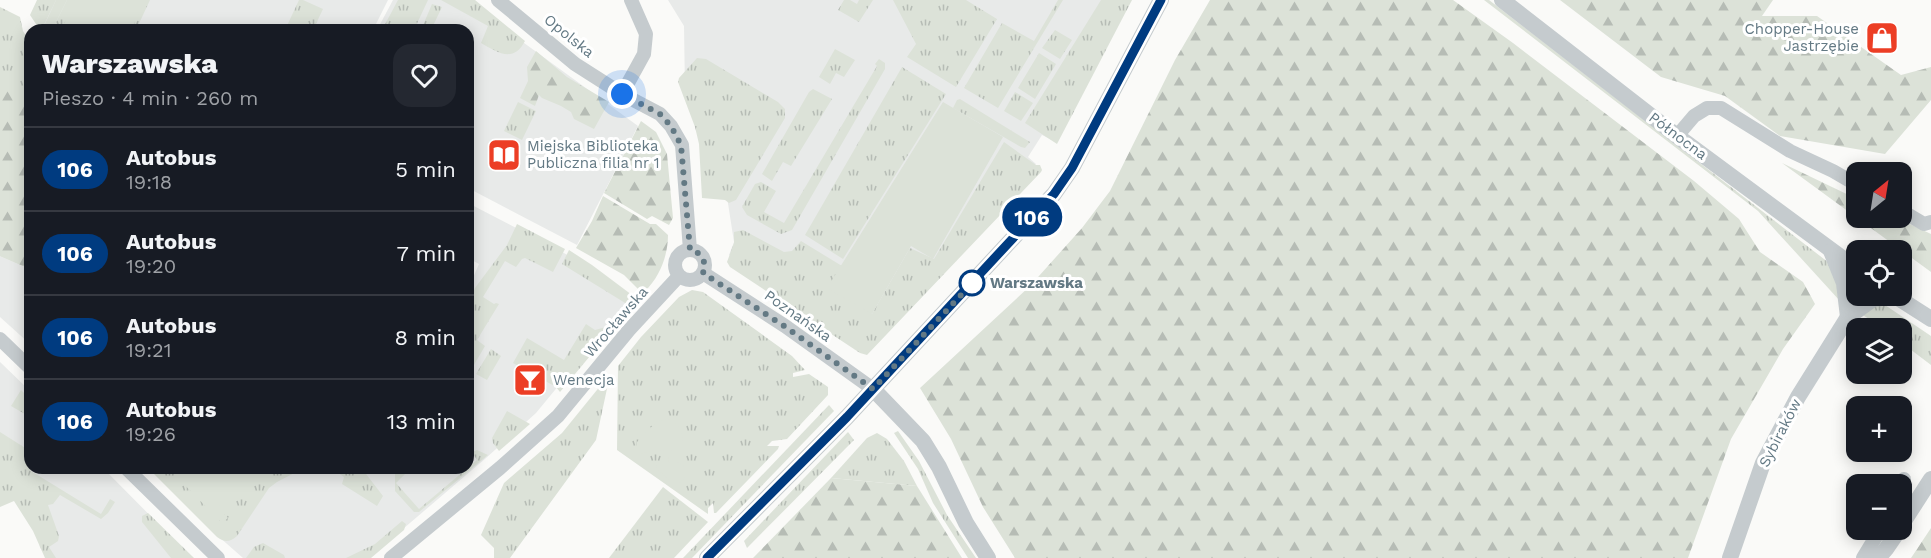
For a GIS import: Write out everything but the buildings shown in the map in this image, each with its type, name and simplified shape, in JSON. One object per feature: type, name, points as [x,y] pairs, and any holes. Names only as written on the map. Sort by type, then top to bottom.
[{"type":"street","name":"Opolska","points":[[498,0],[575,64],[622,94]]},
{"type":"street","points":[[631,0],[646,34],[644,54],[622,94],[660,114],[671,126],[681,145],[690,250]]},
{"type":"street","points":[[707,558],[873,389],[1054,194],[1072,168],[1161,0]]},
{"type":"street","name":"Północna","points":[[1502,0],[1677,136],[1846,261]]},
{"type":"street","points":[[1677,136],[1694,116],[1707,108],[1721,108],[1790,151],[1846,179]]},
{"type":"street","points":[[1912,217],[1924,224],[1931,222]]},
{"type":"street","points":[[690,250],[698,253],[703,258],[705,266],[703,273],[698,278],[684,279],[679,276],[675,266],[677,258],[683,252],[690,250]]},
{"type":"street","points":[[1831,251],[1844,283],[1848,317]]},
{"type":"street","name":"Poznańska","points":[[703,273],[873,389]]},
{"type":"street","name":"Wrocławska","points":[[391,558],[500,468],[558,416],[629,330],[679,276]]},
{"type":"street","name":"Sybiraków","points":[[1730,558],[1763,463],[1798,397],[1848,317],[1862,306]]},
{"type":"street","points":[[1911,306],[1931,319]]},
{"type":"street","points":[[0,339],[24,363]]},
{"type":"street","points":[[873,389],[923,441],[939,467],[966,523],[988,558]]},
{"type":"street","points":[[132,474],[218,558]]},
{"type":"street","points":[[1912,508],[1931,479]]},
{"type":"street","points":[[1863,558],[1874,540]]},
{"type":"street","points":[[1878,558],[1893,540]]},
{"type":"shaded area","points":[[51,0],[388,0],[376,24],[39,24]]},
{"type":"shaded area","points":[[393,0],[470,0],[520,40],[638,126],[577,245],[474,191],[474,24],[380,24]]},
{"type":"shaded area","points":[[668,0],[1120,0],[1052,140],[1042,135],[1028,157],[1036,164],[974,234],[871,341],[729,255],[734,242],[727,197],[703,142],[685,91],[684,26]]},
{"type":"shaded area","points":[[474,206],[559,250],[602,276],[630,299],[536,413],[474,468],[474,275],[479,264],[474,261]]},
{"type":"shaded area","points":[[0,256],[24,266],[24,339],[0,317]]},
{"type":"shaded area","points":[[0,362],[24,385],[24,474],[109,474],[192,558],[48,558],[38,488],[0,489]]},
{"type":"shaded area","points":[[155,474],[467,474],[369,558],[243,558]]},
{"type":"green space","points":[[37,0],[56,0],[44,24],[36,24],[30,15]]},
{"type":"green space","points":[[56,0],[67,0],[55,24],[45,24]]},
{"type":"green space","points":[[67,0],[150,0],[139,24],[55,24]]},
{"type":"green space","points":[[75,0],[145,0],[134,24],[64,24]]},
{"type":"green space","points":[[299,0],[323,9],[316,24],[288,24]]},
{"type":"green space","points":[[398,0],[428,0],[417,24],[385,24]]},
{"type":"green space","points":[[441,0],[475,0],[525,41],[520,48],[510,54],[493,50],[481,43],[488,26]]},
{"type":"green space","points":[[844,0],[857,4],[859,0],[873,0],[859,22],[838,10]]},
{"type":"green space","points":[[893,0],[966,0],[997,19],[956,87],[907,57],[916,44]]},
{"type":"green space","points":[[1058,0],[1063,0],[998,108],[964,88],[1002,23],[1034,41]]},
{"type":"green space","points":[[1101,0],[1132,0],[1057,144],[1025,123]]},
{"type":"green space","points":[[1210,0],[1453,0],[1694,181],[1739,219],[1760,252],[1803,282],[1815,304],[1783,349],[1731,439],[1688,558],[1015,558],[983,507],[951,439],[920,388],[1030,286],[1082,228],[1110,191],[1175,60]]},
{"type":"green space","points":[[1484,0],[1489,0],[1833,266],[1840,301],[1758,211]]},
{"type":"green space","points":[[1560,0],[1773,0],[1762,16],[1817,16],[1901,75],[1931,67],[1931,100],[1885,154],[1780,136],[1725,96],[1661,77]]},
{"type":"green space","points":[[432,4],[442,7],[434,24],[424,24]]},
{"type":"green space","points":[[0,7],[20,17],[24,33],[24,266],[0,256]]},
{"type":"green space","points":[[1055,30],[1072,40],[1060,59],[1042,48]]},
{"type":"green space","points":[[835,49],[855,60],[844,77],[836,73],[830,84],[819,77]]},
{"type":"green space","points":[[536,51],[567,77],[609,102],[594,129],[574,119],[571,112],[539,95],[535,106],[520,98],[528,81],[527,67]]},
{"type":"green space","points":[[1039,53],[1056,64],[1035,99],[1018,88]]},
{"type":"green space","points":[[697,58],[706,59],[778,102],[785,109],[785,118],[736,200],[729,203],[725,200],[702,198],[699,144],[678,82]]},
{"type":"green space","points":[[879,59],[885,63],[885,69],[792,230],[781,234],[747,215],[742,207],[755,184],[761,182],[776,191],[764,212],[784,223]]},
{"type":"green space","points":[[902,67],[946,94],[843,259],[805,235]]},
{"type":"green space","points":[[0,86],[24,93],[24,266],[0,256]]},
{"type":"green space","points":[[813,89],[832,99],[791,166],[783,162],[772,181],[762,174],[809,92]]},
{"type":"green space","points":[[1015,92],[1033,103],[1021,121],[1004,111]]},
{"type":"green space","points":[[960,99],[1030,142],[1025,148],[1021,147],[953,108]]},
{"type":"green space","points":[[518,102],[536,111],[522,140],[504,131]]},
{"type":"green space","points":[[943,102],[1003,137],[933,259],[911,246],[872,314],[827,288]]},
{"type":"green space","points":[[641,121],[656,132],[667,154],[673,218],[669,225],[652,216],[647,219],[604,193]]},
{"type":"green space","points":[[1004,142],[1036,165],[1040,165],[1041,172],[867,355],[860,353],[730,267],[727,262],[734,243],[734,232],[743,230],[784,252],[792,251],[801,241],[842,266],[872,314],[910,248],[934,259]]},
{"type":"green space","points":[[1782,163],[1846,194],[1846,210]]},
{"type":"green space","points":[[603,196],[650,224],[656,224],[668,235],[667,250],[662,265],[655,279],[645,291],[640,291],[624,275],[576,248]]},
{"type":"green space","points":[[517,224],[565,249],[553,272],[525,258],[516,267],[505,261],[483,297],[494,304],[499,304],[477,340],[485,346],[474,365],[474,290],[507,245]]},
{"type":"green space","points":[[1912,225],[1931,234],[1931,272],[1912,258],[1912,240],[1887,240],[1871,228],[1912,228]]},
{"type":"green space","points":[[569,250],[636,298],[630,306],[562,264]]},
{"type":"green space","points":[[692,290],[703,292],[792,356],[805,370],[793,373],[793,377],[809,374],[828,387],[828,395],[787,439],[772,441],[767,446],[779,446],[778,449],[716,513],[714,513],[713,503],[708,508],[708,514],[617,450],[618,366],[641,337],[679,297]]},
{"type":"green space","points":[[1875,306],[1886,306],[1904,318],[1867,318],[1860,313]]},
{"type":"green space","points":[[1912,323],[1931,336],[1931,365],[1912,351]]},
{"type":"green space","points":[[586,324],[595,330],[609,328],[610,332],[560,392],[556,387],[513,363],[527,338],[564,360]]},
{"type":"green space","points":[[491,349],[501,356],[487,380],[476,374]]},
{"type":"green space","points":[[608,384],[596,440],[510,558],[494,558],[494,548],[481,535],[504,483],[562,433],[601,385]]},
{"type":"green space","points":[[21,390],[24,393],[24,414],[11,406]]},
{"type":"green space","points":[[829,405],[834,411],[692,558],[683,558]]},
{"type":"green space","points":[[507,411],[530,424],[499,451],[492,438]]},
{"type":"green space","points":[[670,419],[680,429],[682,443],[673,450],[641,454],[637,451],[637,442],[657,421]]},
{"type":"green space","points":[[898,431],[919,461],[947,515],[976,558],[968,558],[933,503],[918,469],[894,433]]},
{"type":"green space","points":[[0,432],[24,447],[24,474],[36,474],[101,514],[110,499],[115,502],[101,519],[60,495],[53,504],[48,505],[59,536],[58,541],[49,547],[56,558],[45,558],[33,531],[14,501],[0,507]]},
{"type":"green space","points":[[848,432],[854,440],[747,548],[744,541]]},
{"type":"green space","points":[[877,433],[887,439],[904,461],[917,486],[831,478],[867,438]]},
{"type":"green space","points":[[477,450],[488,455],[474,467],[477,460],[474,451]]},
{"type":"green space","points":[[664,457],[669,457],[668,462],[679,463],[685,467],[685,477],[680,483],[669,480],[656,468],[657,465],[664,463]]},
{"type":"green space","points":[[154,474],[292,474],[269,488],[237,536],[227,541],[217,537]]},
{"type":"green space","points":[[174,474],[184,474],[228,518],[222,523]]},
{"type":"green space","points":[[186,474],[248,474],[219,506]]},
{"type":"green space","points":[[340,474],[366,474],[383,496],[377,506],[342,484],[344,477]]},
{"type":"green space","points":[[395,474],[405,474],[396,483],[419,509],[460,474],[465,474],[419,512],[414,512],[395,491]]},
{"type":"green space","points":[[831,478],[917,486],[962,558],[753,558]]},
{"type":"green space","points":[[663,487],[708,522],[674,558],[609,558]]},
{"type":"green space","points":[[148,513],[194,558],[171,558],[142,522],[142,516]]},
{"type":"green space","points":[[402,521],[406,524],[404,530],[371,558],[346,558],[375,544]]},
{"type":"green space","points":[[1931,528],[1931,558],[1911,558]]},
{"type":"green space","points":[[263,543],[284,555],[285,558],[246,558],[254,547]]},
{"type":"bus line","name":"106","points":[[707,558],[847,417],[1054,194],[1072,168],[1161,0]]},
{"type":"place","name":"Chopper-House Jastrzębie","points":[[1882,38]]},
{"type":"place","name":"Miejska Biblioteka Publiczna filia nr 1","points":[[504,155]]},
{"type":"place","name":"Warszawska","points":[[972,283]]},
{"type":"place","name":"Wenecja","points":[[530,380]]},
{"type":"route","points":[[622,94],[660,114],[671,126],[681,145],[690,250],[703,258],[705,266],[703,273],[784,326],[873,389],[976,279],[972,283]]}]
